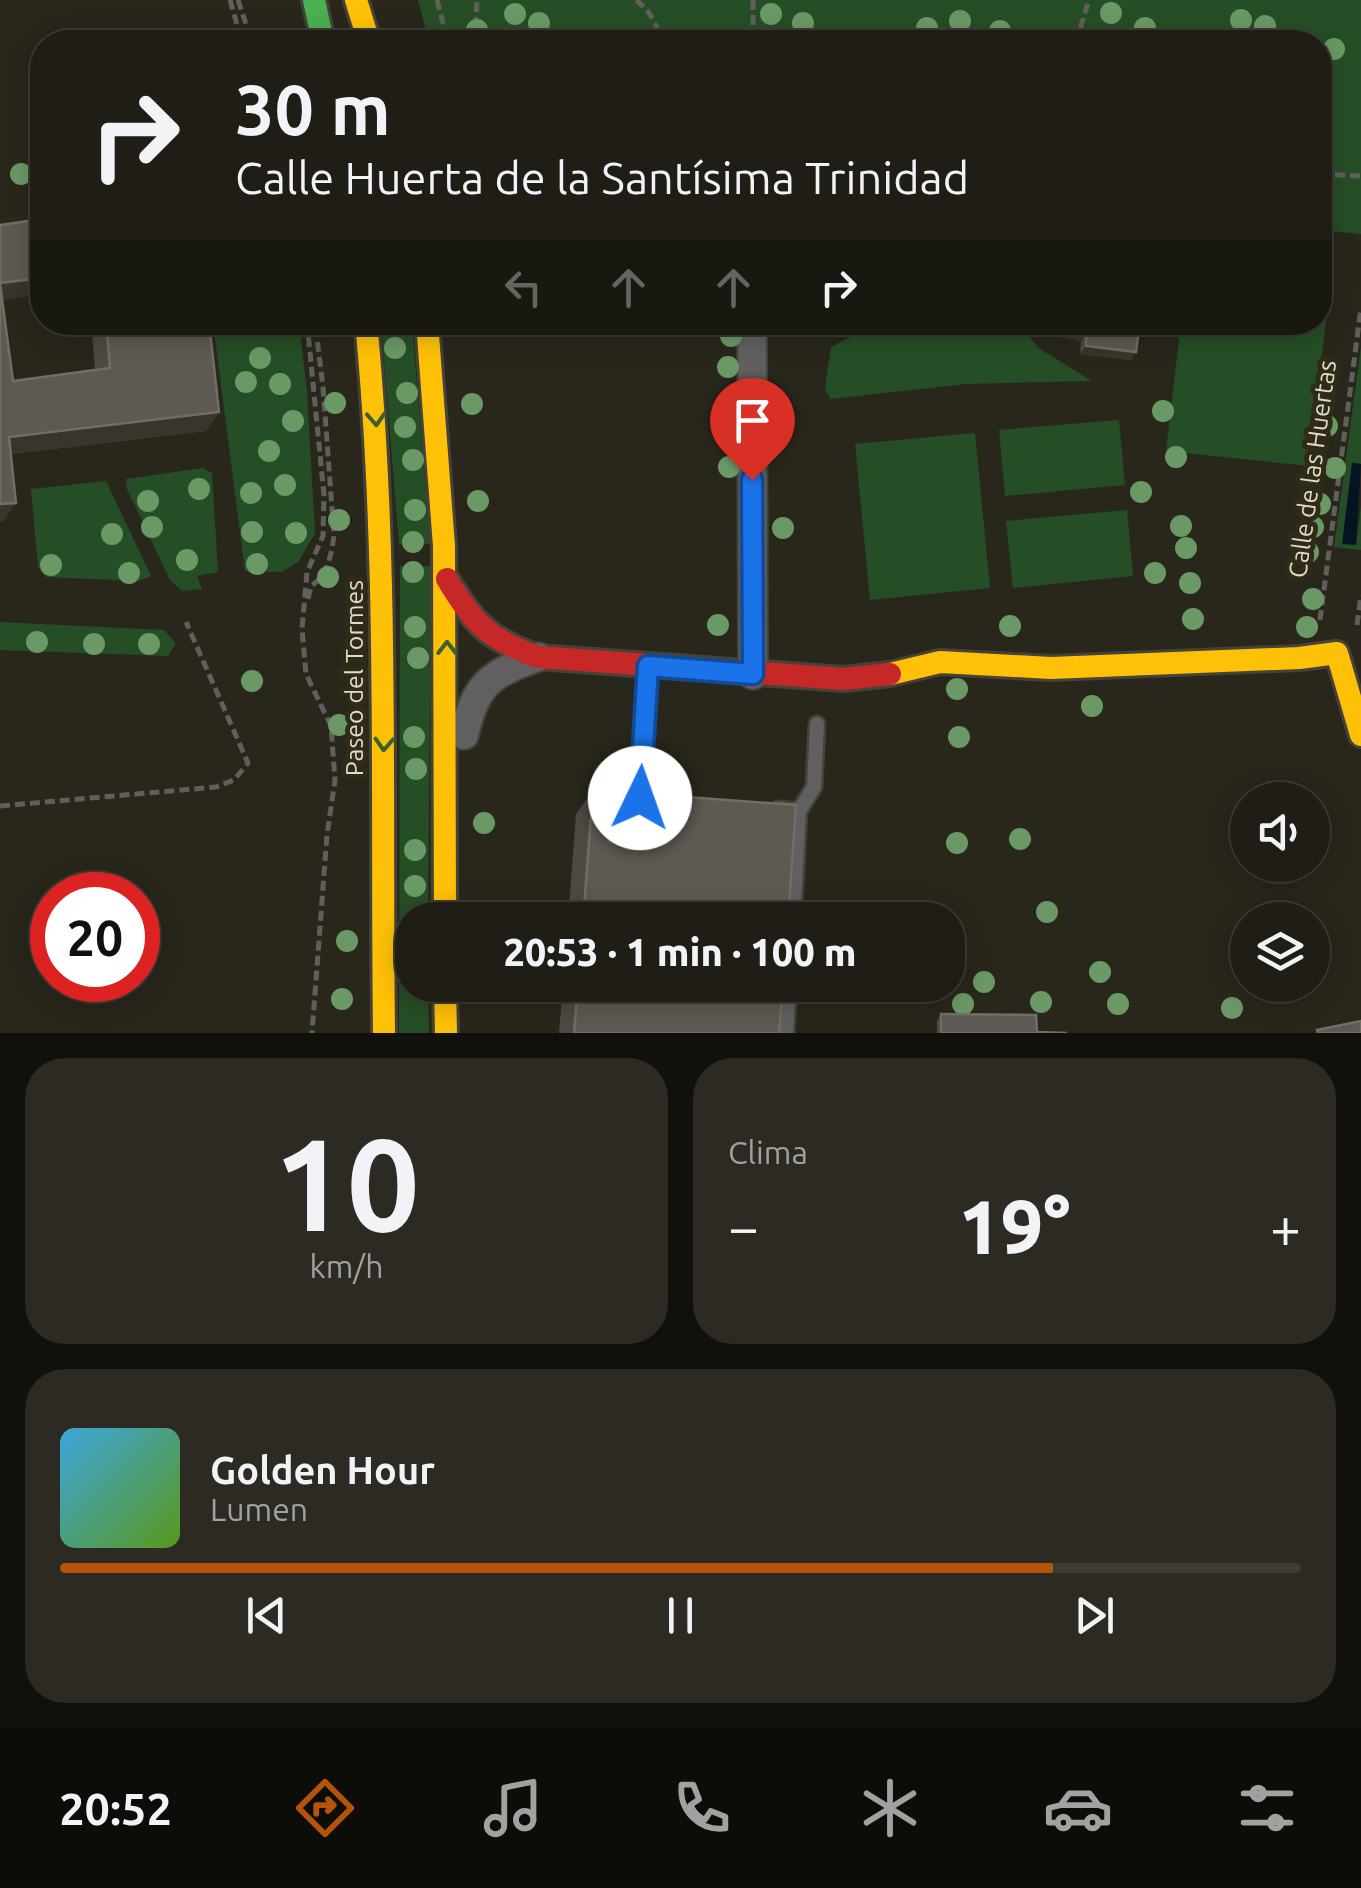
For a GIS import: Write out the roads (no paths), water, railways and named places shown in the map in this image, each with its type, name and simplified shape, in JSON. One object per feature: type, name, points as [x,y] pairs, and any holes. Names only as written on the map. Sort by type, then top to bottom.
[{"type":"main road","points":[[314,0],[320,30]]},
{"type":"main road","points":[[356,0],[365,30]]},
{"type":"main road","name":"Paseo del Tormes","points":[[368,335],[375,394],[386,670],[382,775],[384,1033]]},
{"type":"main road","points":[[429,335],[447,578],[445,902]]},
{"type":"main road","points":[[447,578],[472,621],[492,639],[538,657],[753,674],[873,678],[940,662],[1051,668],[1182,657],[1337,653],[1361,735]]},
{"type":"main road","points":[[445,1002],[446,1033]]},
{"type":"street","points":[[752,335],[753,674]]},
{"type":"street","points":[[446,819],[471,703],[500,672],[538,657]]},
{"type":"lane","points":[[648,666],[640,798],[660,800]]},
{"type":"lane","points":[[794,902],[799,811],[814,787],[817,724]]},
{"type":"lane","points":[[760,808],[799,811]]},
{"type":"lane","points":[[786,1033],[788,1002]]},
{"type":"water","points":[[1352,463],[1361,464],[1356,545],[1342,544]]}]
